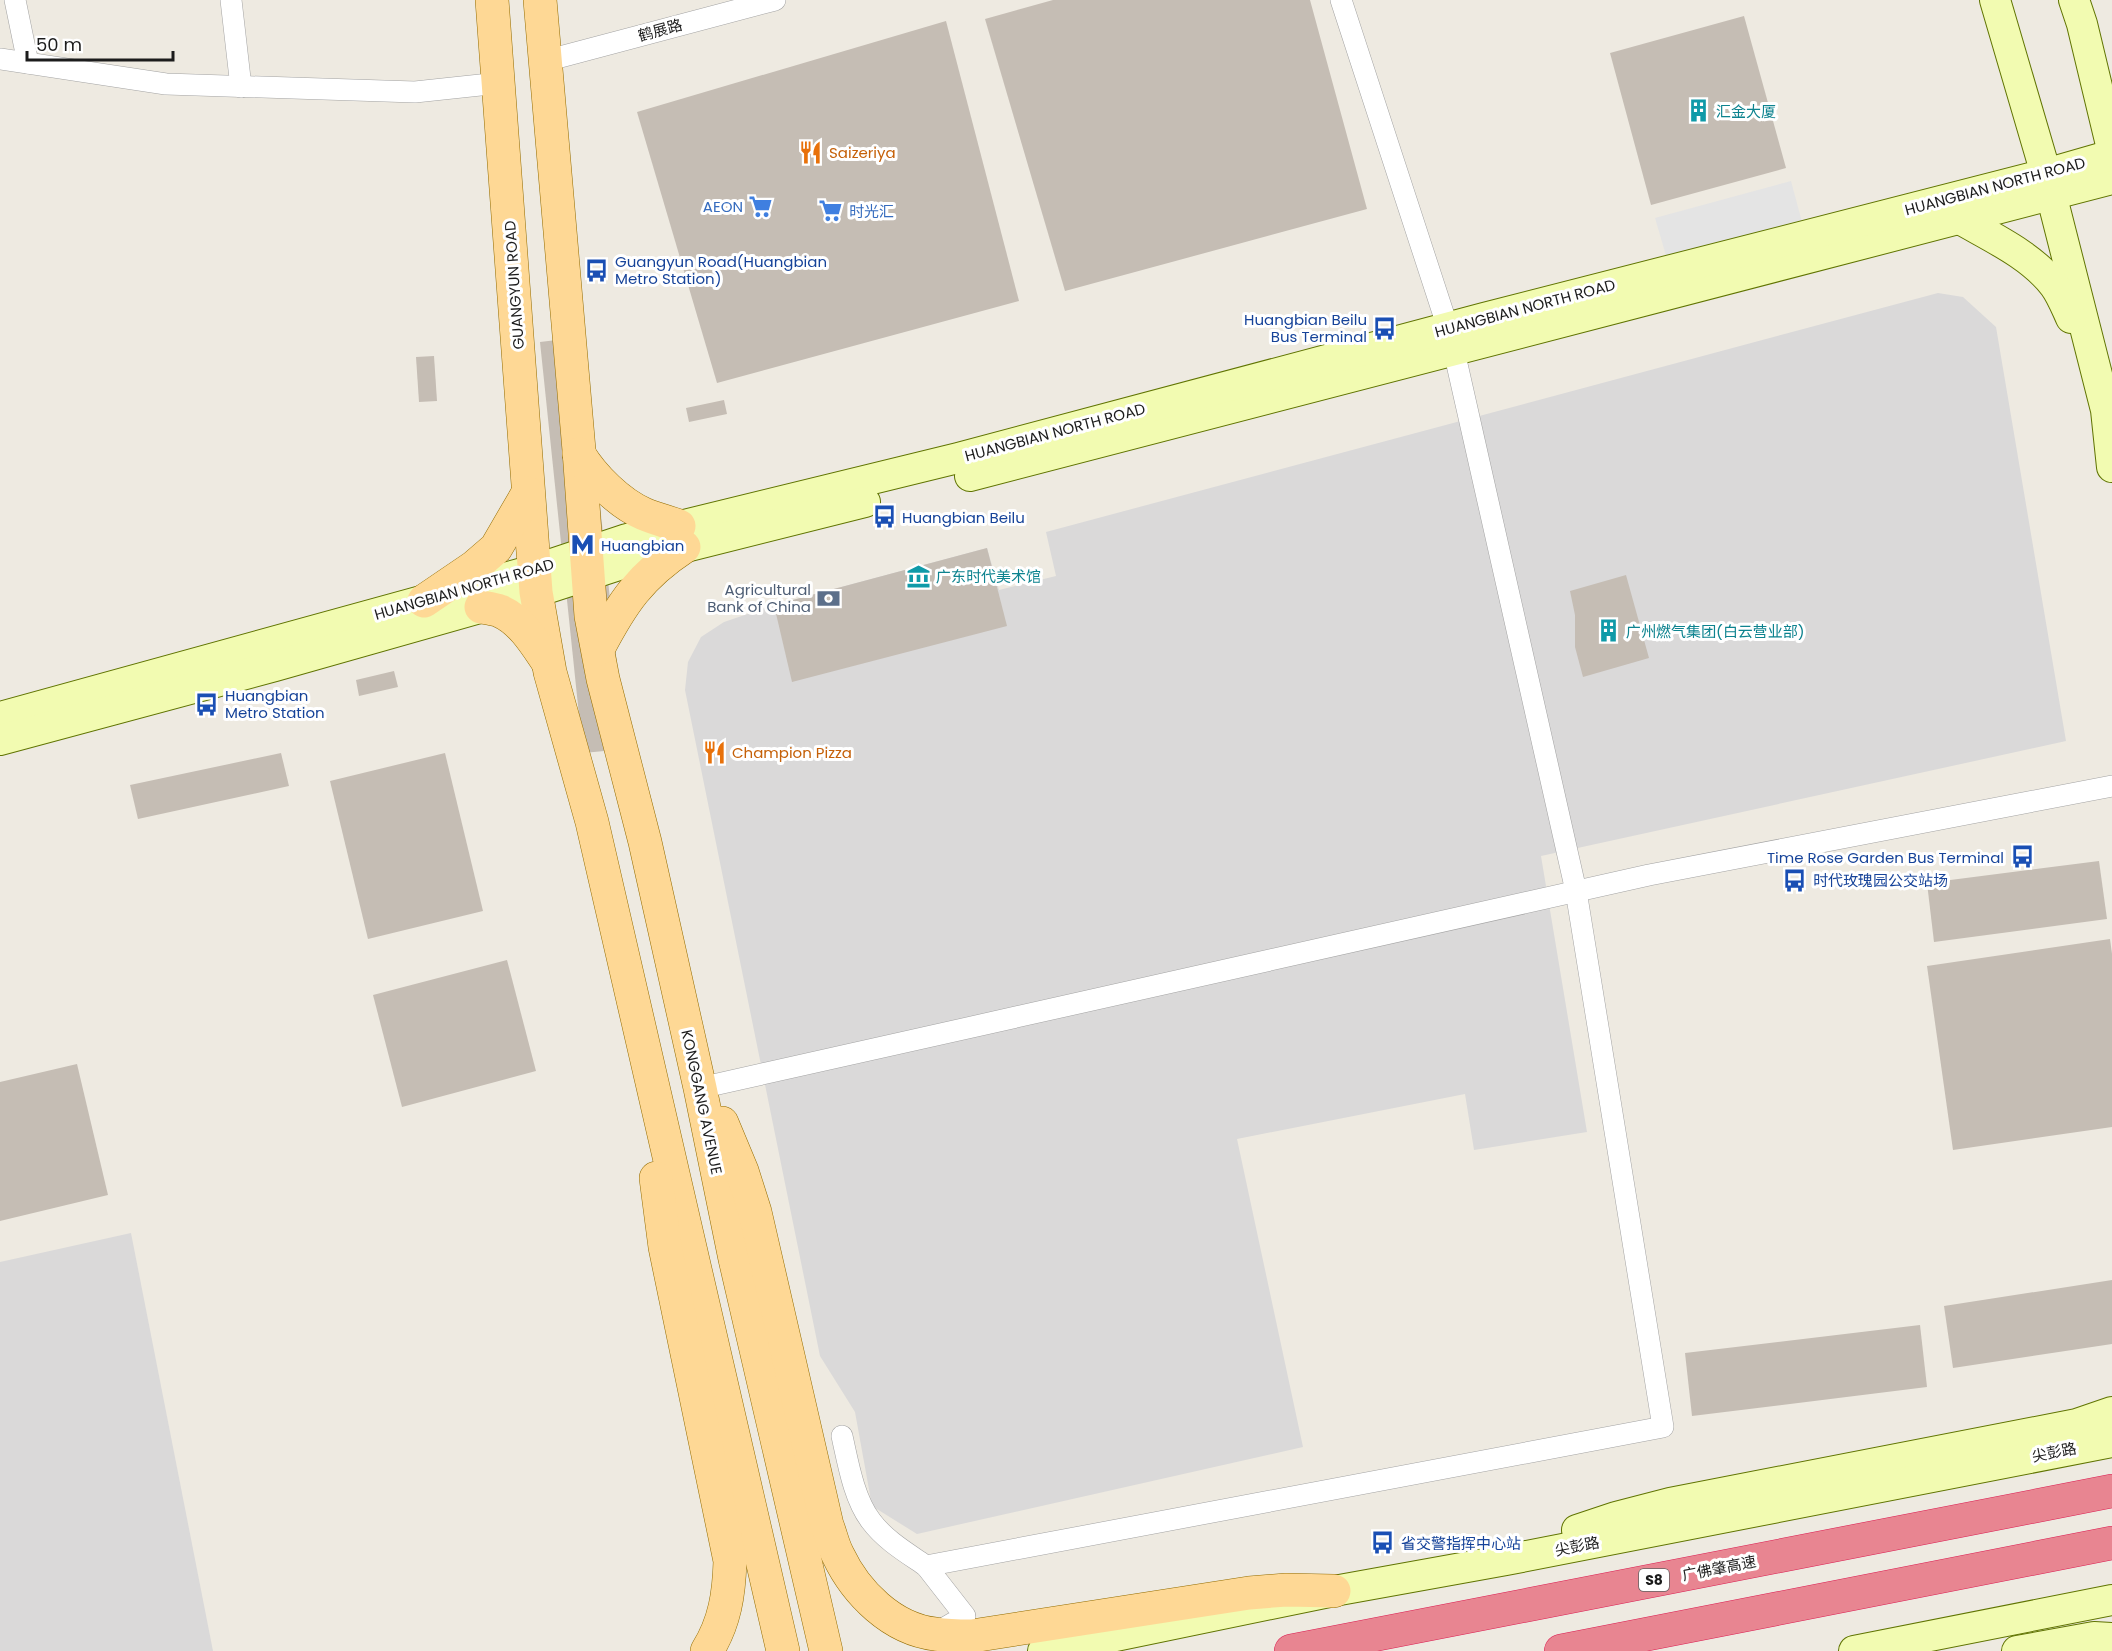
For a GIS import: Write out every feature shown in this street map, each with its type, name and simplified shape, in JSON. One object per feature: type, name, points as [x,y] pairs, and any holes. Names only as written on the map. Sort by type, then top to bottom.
[{"type":"highway","name":"广佛肇高速","points":[[1291,1651],[2112,1491]]},
{"type":"highway","points":[[1561,1651],[2112,1543]]},
{"type":"main road","name":"GUANGYUN ROAD","points":[[492,0],[535,581]]},
{"type":"main road","points":[[540,0],[587,563]]},
{"type":"main road","points":[[521,386],[573,382]]},
{"type":"main road","points":[[579,454],[597,477],[619,498],[682,537],[633,591],[619,610],[598,649]]},
{"type":"main road","points":[[424,601],[474,567],[496,548],[528,493]]},
{"type":"main road","name":"KONGGANG AVENUE","points":[[587,563],[591,616],[603,679],[627,767],[700,1088],[735,1259],[826,1651]]},
{"type":"main road","points":[[535,581],[559,710],[592,822],[783,1651]]},
{"type":"main road","points":[[481,607],[500,611],[516,622],[528,634],[549,664]]},
{"type":"main road","points":[[578,773],[627,767]]},
{"type":"main road","points":[[700,1088],[719,1117],[731,1143],[754,1212],[827,1525],[838,1556],[869,1601],[899,1623],[933,1634],[972,1636],[1249,1593],[1286,1590],[1334,1591]]},
{"type":"main road","points":[[656,1098],[656,1185],[660,1216],[730,1561],[726,1610],[707,1651]]},
{"type":"street","points":[[15,0],[28,63]]},
{"type":"street","points":[[231,0],[241,87]]},
{"type":"street","name":"鹤展路","points":[[545,61],[775,0]]},
{"type":"street","points":[[926,1566],[1663,1428],[1576,891],[1451,339],[1341,0]]},
{"type":"street","points":[[1995,0],[2049,185],[2095,367],[2109,410],[2112,467]]},
{"type":"street","points":[[2074,0],[2082,24],[2112,149]]},
{"type":"street","points":[[0,59],[166,84],[415,92],[498,82]]},
{"type":"street","name":"HUANGBIAN NORTH ROAD","points":[[1451,339],[1959,219],[2049,185],[2112,155]]},
{"type":"street","name":"HUANGBIAN NORTH ROAD","points":[[0,740],[275,666],[481,607],[535,581],[587,563],[958,458],[1304,378],[2049,185],[2112,179]]},
{"type":"street","points":[[1959,219],[2016,252],[2055,285],[2095,367]]},
{"type":"street","name":"HUANGBIAN NORTH ROAD","points":[[0,717],[424,601],[535,581]]},
{"type":"street","points":[[700,1088],[1576,891],[2112,786]]},
{"type":"street","points":[[1506,1560],[1587,1526],[1670,1503],[2077,1424],[2112,1412]]},
{"type":"street","points":[[2077,1424],[2112,1427]]},
{"type":"street","points":[[842,1436],[852,1483],[870,1520],[895,1544],[926,1566],[965,1616],[933,1634]]},
{"type":"street","name":"尖彭路","points":[[1043,1651],[1334,1591],[1506,1560],[2112,1442]]},
{"type":"street","points":[[1854,1651],[2112,1600]]},
{"type":"street","points":[[2017,1651],[2106,1635]]},
{"type":"shaded area","points":[[1791,181],[1802,222],[1667,259],[1655,218]]},
{"type":"shaded area","points":[[1938,293],[1963,297],[1996,327],[2066,741],[1541,856],[1587,1132],[1474,1150],[1465,1094],[1237,1139],[1303,1447],[917,1534],[872,1506],[855,1412],[820,1356],[685,690],[688,662],[701,637],[724,622],[774,605],[987,548],[999,590],[1056,576],[1046,532]]},
{"type":"shaded area","points":[[131,1233],[213,1651],[0,1651],[0,1262]]},
{"type":"building","points":[[1053,0],[1310,0],[1367,209],[1065,291],[985,19]]},
{"type":"building","name":"汇金大厦","points":[[1744,16],[1786,168],[1651,205],[1610,53]]},
{"type":"building","name":"时光汇","points":[[946,21],[1019,301],[717,383],[637,112]]},
{"type":"building","name":"Huangbian","points":[[582,337],[626,749],[583,753],[540,342]]},
{"type":"building","points":[[434,356],[437,401],[419,402],[416,357]]},
{"type":"building","points":[[724,400],[727,414],[689,422],[686,408]]},
{"type":"building","points":[[987,548],[1007,626],[792,682],[774,605]]},
{"type":"building","name":"广州燃气集团(白云营业部)","points":[[1626,575],[1649,658],[1583,677],[1575,647],[1575,615],[1570,591]]},
{"type":"building","points":[[394,671],[398,687],[359,696],[356,680]]},
{"type":"building","points":[[281,753],[289,786],[138,819],[130,785]]},
{"type":"building","points":[[445,753],[483,911],[368,939],[330,781]]},
{"type":"building","points":[[2099,861],[2107,919],[1934,942],[1927,883]]},
{"type":"building","points":[[2110,939],[2112,954],[2112,1127],[1953,1150],[1927,966]]},
{"type":"building","points":[[507,960],[536,1071],[402,1107],[373,995]]},
{"type":"building","points":[[77,1064],[108,1195],[0,1221],[0,1082]]},
{"type":"building","points":[[2112,1280],[2112,1344],[1953,1368],[1944,1306]]},
{"type":"building","points":[[1920,1325],[1927,1387],[1692,1416],[1685,1353]]},
{"type":"place","name":"汇金大厦","points":[[1698,111]]},
{"type":"place","name":"Saizeriya","points":[[811,152]]},
{"type":"place","name":"AEON","points":[[761,206]]},
{"type":"place","name":"时光汇","points":[[831,211]]},
{"type":"place","name":"Guangyun Road(Huangbian Metro Station)","points":[[597,270]]},
{"type":"place","name":"Huangbian Beilu Bus Terminal","points":[[1385,328]]},
{"type":"place","name":"Huangbian Beilu","points":[[884,517]]},
{"type":"place","name":"Huangbian","points":[[583,545]]},
{"type":"place","name":"广东时代美术馆","points":[[918,576]]},
{"type":"place","name":"Agricultural Bank of China","points":[[829,598]]},
{"type":"place","name":"广州燃气集团(白云营业部)","points":[[1608,631]]},
{"type":"place","name":"Huangbian Metro Station","points":[[207,704]]},
{"type":"place","name":"Champion Pizza","points":[[714,752]]},
{"type":"place","name":"Time Rose Garden Bus Terminal","points":[[2022,857]]},
{"type":"place","name":"时代玫瑰园公交站场","points":[[1795,880]]},
{"type":"place","name":"省交警指挥中心站","points":[[1383,1543]]}]
